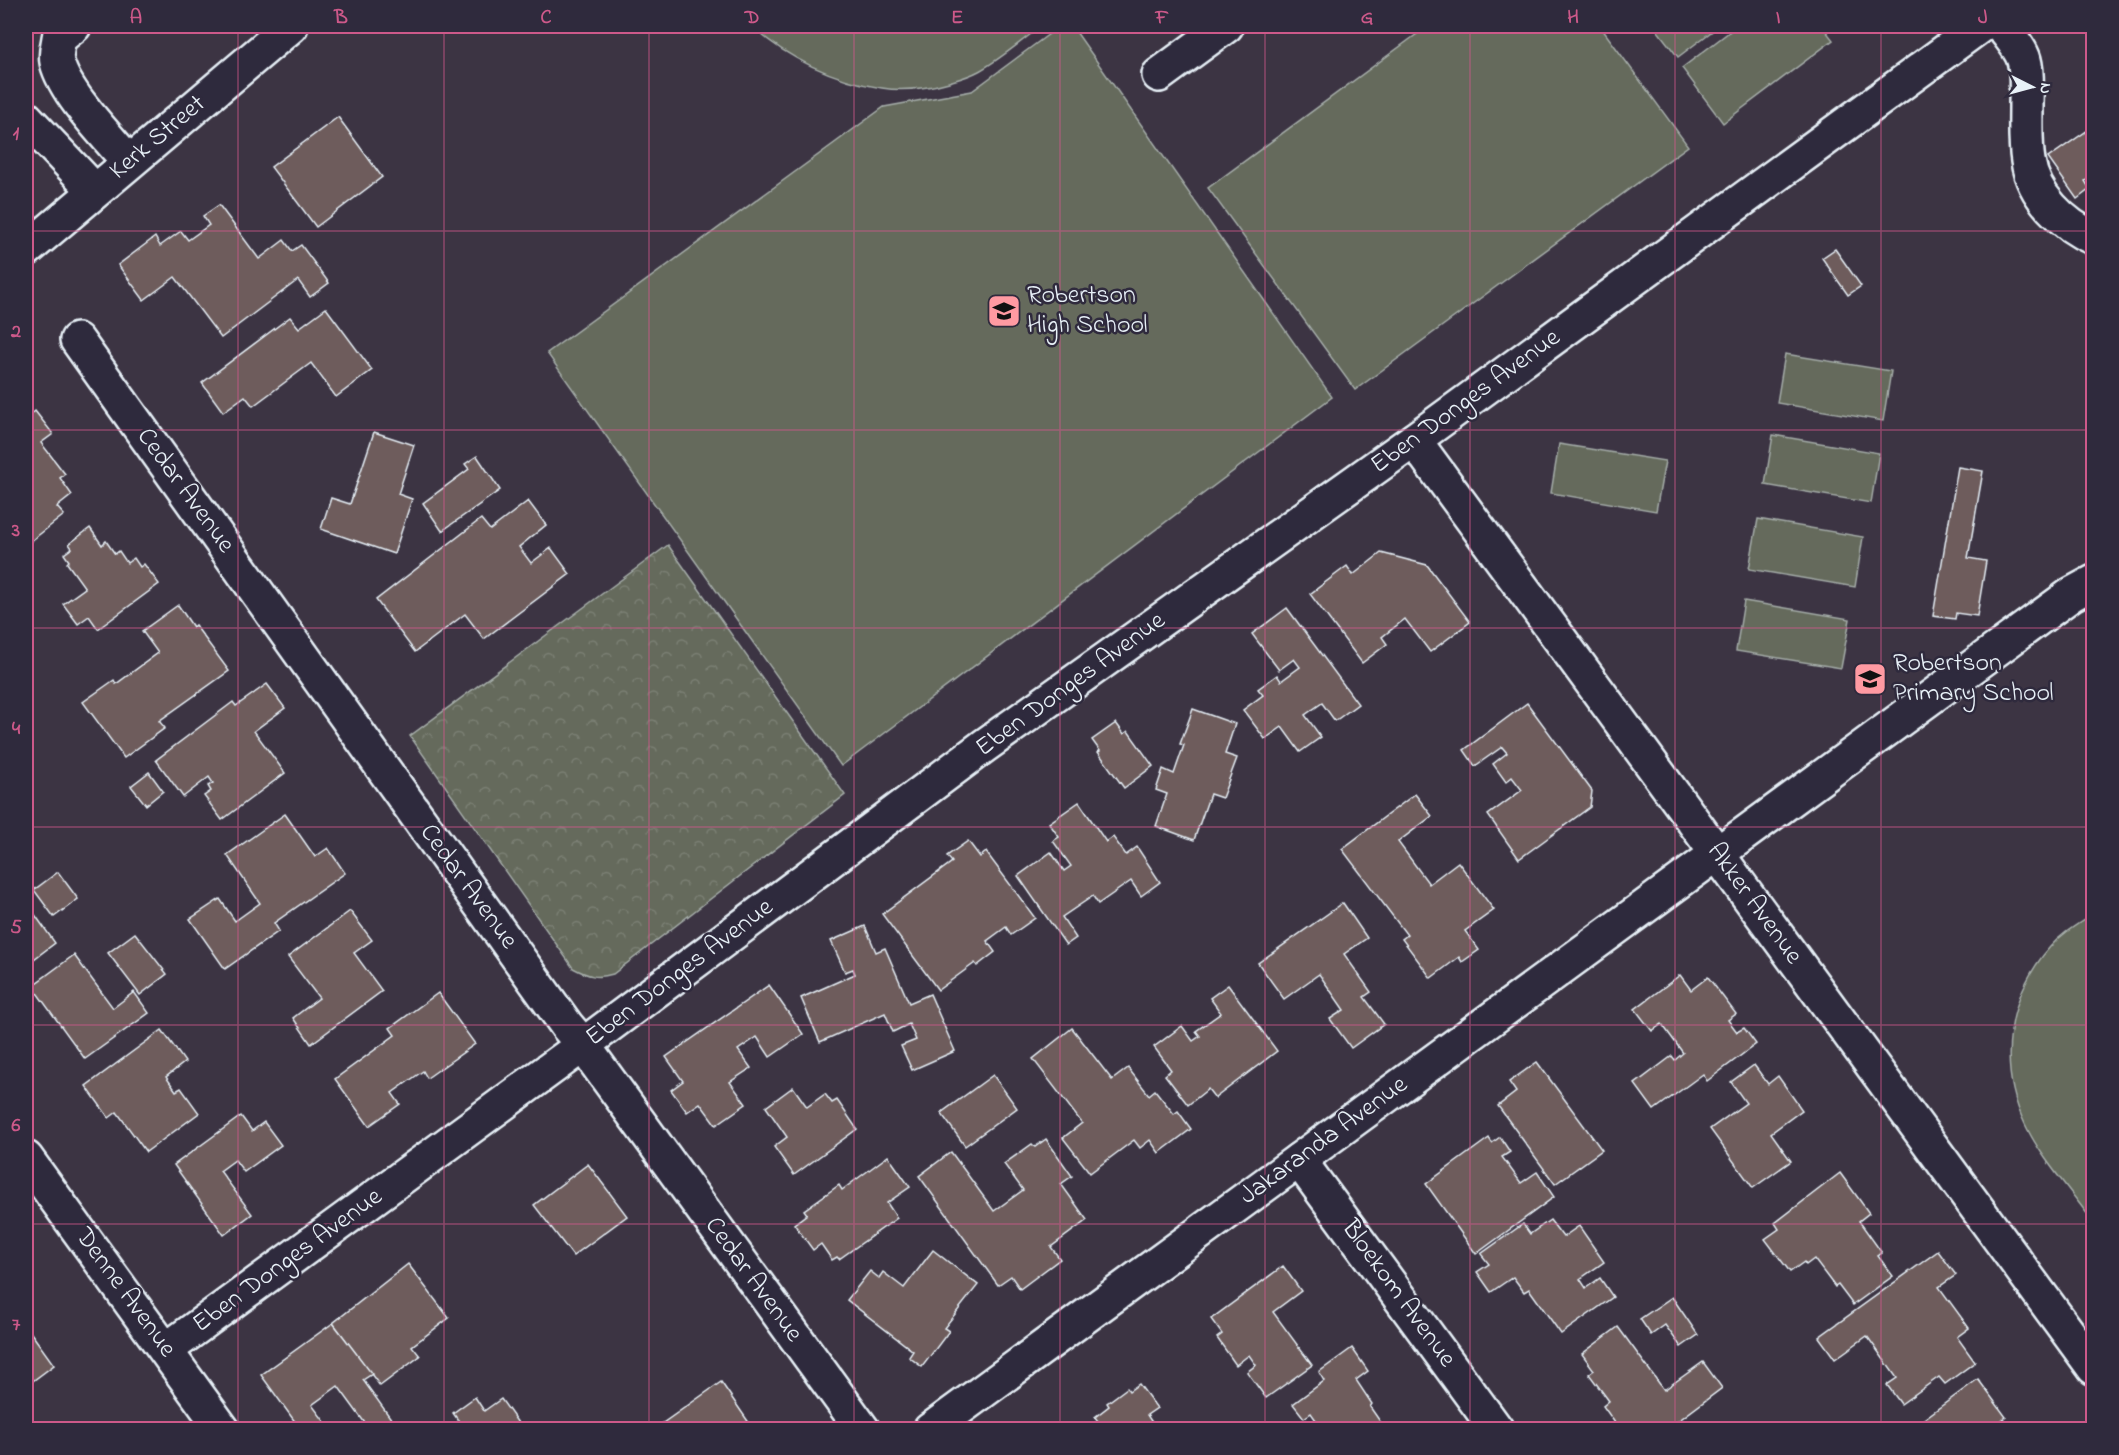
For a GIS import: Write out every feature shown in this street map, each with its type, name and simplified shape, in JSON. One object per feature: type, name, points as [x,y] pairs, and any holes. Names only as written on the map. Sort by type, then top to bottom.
[{"type":"street","points":[[74,26],[60,38],[56,59],[61,75],[72,94],[129,162]]},
{"type":"street","name":"Kerk Street","points":[[26,250],[291,26]]},
{"type":"street","points":[[1159,75],[1226,26]]},
{"type":"street","name":"Eben Donges Avenue","points":[[166,1350],[583,1045],[984,746],[1414,440],[1980,26]]},
{"type":"street","points":[[2002,26],[2024,59],[2026,134],[2031,173],[2045,199],[2059,216],[2079,232],[2094,238]]},
{"type":"street","points":[[26,118],[95,191]]},
{"type":"street","name":"Cedar Avenue","points":[[77,340],[567,1026],[863,1430]]},
{"type":"street","name":"Akker Avenue","points":[[1414,440],[2094,1368]]},
{"type":"street","name":"Jakaranda Avenue","points":[[930,1430],[2072,594],[2094,582]]},
{"type":"street","name":"Denne Avenue","points":[[26,1158],[223,1430]]},
{"type":"street","name":"Bloekom Avenue","points":[[1299,1160],[1497,1430]]},
{"type":"green space","points":[[752,26],[1042,26],[979,71],[933,86],[899,90],[865,85],[829,74],[796,58],[765,38]]},
{"type":"green space","points":[[1060,26],[1072,26],[1332,397],[841,766],[547,353],[884,107],[972,91]]},
{"type":"green space","points":[[1428,26],[1600,26],[1688,146],[1355,390],[1208,188]]},
{"type":"green space","points":[[1654,26],[1719,26],[1678,57]]},
{"type":"green space","points":[[1737,26],[1822,26],[1833,40],[1723,123],[1682,68]]},
{"type":"green space","points":[[1785,354],[1891,371],[1883,421],[1777,403]]},
{"type":"green space","points":[[1773,435],[1879,453],[1871,503],[1765,485]]},
{"type":"green space","points":[[1559,444],[1665,461],[1656,511],[1551,493]]},
{"type":"green space","points":[[1758,519],[1863,537],[1855,587],[1749,569]]},
{"type":"green space","points":[[668,545],[845,795],[613,974],[593,976],[573,968],[410,736]]},
{"type":"green space","points":[[1744,601],[1850,619],[1841,668],[1736,651]]},
{"type":"green space","points":[[2093,914],[2093,1222],[2031,1136],[2016,1101],[2009,1055],[2016,1009],[2035,966],[2060,937]]},
{"type":"building","points":[[338,117],[382,177],[316,227],[271,167]]},
{"type":"building","points":[[2094,126],[2094,175],[2085,181],[2090,189],[2077,199],[2048,158]]},
{"type":"building","points":[[219,205],[259,259],[284,240],[292,251],[301,245],[329,283],[310,297],[298,280],[221,338],[175,277],[144,300],[118,265],[155,237],[160,246],[181,231],[188,240],[209,225],[203,216]]},
{"type":"building","points":[[1835,249],[1861,286],[1848,295],[1822,258]]},
{"type":"building","points":[[326,308],[372,370],[336,397],[311,363],[253,406],[245,396],[223,412],[202,383],[290,317],[299,328]]},
{"type":"building","points":[[35,411],[53,434],[41,443],[65,474],[60,478],[72,495],[57,507],[64,515],[26,545],[26,419]]},
{"type":"building","points":[[374,432],[414,445],[398,494],[412,499],[394,554],[321,529],[331,498],[350,504]]},
{"type":"building","points":[[477,456],[500,490],[442,531],[423,503],[469,469],[465,464]]},
{"type":"building","points":[[1958,467],[1983,471],[1968,558],[1986,561],[1977,616],[1956,613],[1955,619],[1933,616]]},
{"type":"building","points":[[528,501],[546,525],[519,547],[531,563],[551,548],[570,574],[484,639],[465,614],[415,652],[376,600],[481,519],[490,530]]},
{"type":"building","points":[[90,528],[102,545],[106,541],[115,554],[119,551],[127,563],[134,558],[140,567],[144,564],[159,584],[98,629],[89,616],[78,624],[63,604],[85,588],[67,563],[69,561],[64,554],[72,548],[69,544]]},
{"type":"building","points":[[1381,553],[1427,565],[1470,622],[1430,652],[1405,619],[1382,637],[1387,644],[1362,663],[1310,594],[1347,566],[1353,575]]},
{"type":"building","points":[[178,605],[229,671],[159,721],[165,728],[124,758],[83,702],[114,680],[116,684],[158,653],[142,631]]},
{"type":"building","points":[[1287,608],[1358,704],[1335,721],[1322,703],[1305,715],[1321,737],[1300,752],[1282,727],[1265,739],[1243,710],[1263,695],[1258,689],[1277,675],[1281,681],[1300,667],[1294,659],[1279,670],[1252,634]]},
{"type":"building","points":[[267,684],[285,708],[254,731],[285,773],[222,820],[204,796],[211,791],[208,786],[213,783],[209,777],[183,797],[156,760],[233,702],[236,706]]},
{"type":"building","points":[[1527,703],[1592,791],[1590,807],[1519,859],[1488,815],[1522,790],[1512,777],[1506,782],[1493,764],[1507,753],[1502,747],[1475,766],[1464,750]]},
{"type":"building","points":[[1193,709],[1235,724],[1225,754],[1237,758],[1222,798],[1210,794],[1194,840],[1156,826],[1167,794],[1156,790],[1163,769],[1174,774],[1184,745],[1180,744]]},
{"type":"building","points":[[1116,723],[1124,734],[1128,731],[1153,766],[1124,788],[1092,740]]},
{"type":"building","points":[[149,772],[163,791],[146,805],[131,786]]},
{"type":"building","points":[[1415,794],[1432,816],[1398,842],[1429,884],[1458,862],[1494,910],[1465,931],[1479,950],[1462,962],[1459,957],[1431,978],[1402,939],[1407,935],[1342,849]]},
{"type":"building","points":[[1079,802],[1106,842],[1113,837],[1126,855],[1137,847],[1160,882],[1141,896],[1131,881],[1098,904],[1093,896],[1062,917],[1076,938],[1066,945],[1018,876],[1051,852],[1064,871],[1071,866],[1053,841],[1059,837],[1049,823]]},
{"type":"building","points":[[285,814],[315,857],[328,848],[345,873],[274,923],[279,931],[225,969],[190,919],[220,899],[235,921],[260,903],[227,855]]},
{"type":"building","points":[[968,841],[980,857],[986,852],[1035,918],[1011,935],[1006,927],[987,941],[995,952],[977,966],[975,963],[938,990],[882,914],[952,862],[947,856]]},
{"type":"building","points":[[58,872],[78,899],[54,917],[34,890]]},
{"type":"building","points":[[26,902],[55,943],[26,965]]},
{"type":"building","points":[[1343,903],[1367,938],[1344,954],[1371,992],[1364,997],[1384,1024],[1351,1048],[1330,1019],[1344,1010],[1319,974],[1284,999],[1258,963]]},
{"type":"building","points":[[350,911],[372,940],[354,953],[382,991],[311,1044],[293,1018],[319,998],[288,957]]},
{"type":"building","points":[[865,926],[876,952],[885,948],[909,1003],[930,994],[955,1051],[912,1070],[901,1046],[916,1040],[909,1024],[893,1032],[885,1013],[820,1042],[801,998],[855,974],[853,969],[845,972],[831,941]]},
{"type":"building","points":[[135,933],[167,974],[140,995],[108,953]]},
{"type":"building","points":[[74,955],[113,1008],[134,992],[149,1013],[85,1059],[32,986]]},
{"type":"building","points":[[1680,975],[1691,990],[1708,977],[1736,1014],[1728,1020],[1737,1032],[1744,1028],[1756,1044],[1707,1081],[1703,1074],[1654,1110],[1635,1084],[1672,1056],[1675,1060],[1683,1053],[1662,1024],[1652,1031],[1635,1009]]},
{"type":"building","points":[[769,985],[803,1034],[770,1057],[757,1037],[738,1050],[751,1068],[730,1082],[746,1104],[716,1125],[700,1103],[687,1112],[671,1090],[683,1081],[666,1057]]},
{"type":"building","points":[[1228,985],[1277,1051],[1215,1098],[1208,1089],[1188,1105],[1165,1075],[1171,1070],[1154,1047],[1182,1026],[1193,1041],[1200,1036],[1196,1031],[1221,1013],[1210,998]]},
{"type":"building","points":[[438,993],[475,1044],[427,1078],[423,1071],[392,1093],[400,1104],[369,1126],[335,1079],[395,1035],[390,1028]]},
{"type":"building","points":[[1072,1028],[1112,1080],[1128,1068],[1149,1095],[1155,1090],[1174,1114],[1178,1111],[1191,1129],[1159,1153],[1150,1140],[1140,1148],[1134,1140],[1090,1173],[1063,1138],[1082,1123],[1033,1059]]},
{"type":"building","points":[[162,1030],[185,1062],[166,1077],[176,1091],[181,1088],[199,1113],[146,1152],[117,1112],[109,1118],[86,1086]]},
{"type":"building","points":[[1537,1062],[1602,1150],[1555,1184],[1498,1106],[1516,1092],[1509,1082]]},
{"type":"building","points":[[1754,1065],[1768,1084],[1778,1076],[1802,1110],[1771,1133],[1791,1161],[1753,1188],[1710,1129],[1746,1103],[1731,1082]]},
{"type":"building","points":[[993,1075],[1017,1108],[965,1146],[941,1113]]},
{"type":"building","points":[[793,1087],[807,1107],[825,1094],[832,1103],[837,1100],[857,1129],[794,1175],[774,1147],[787,1137],[766,1107]]},
{"type":"building","points":[[241,1116],[252,1131],[264,1122],[281,1145],[244,1172],[235,1160],[220,1171],[252,1214],[224,1235],[174,1165]]},
{"type":"building","points":[[1500,1137],[1510,1152],[1502,1157],[1521,1183],[1537,1172],[1554,1197],[1476,1254],[1426,1184],[1489,1138],[1492,1143]]},
{"type":"building","points":[[1046,1139],[1072,1176],[1061,1184],[1087,1220],[1051,1247],[1060,1259],[1020,1289],[1011,1276],[998,1285],[919,1176],[951,1152],[994,1211],[1023,1190],[1004,1164],[1032,1144],[1035,1147]]},
{"type":"building","points":[[888,1156],[910,1187],[887,1203],[897,1218],[839,1259],[837,1257],[832,1260],[821,1244],[813,1250],[794,1224],[807,1214],[804,1210],[839,1185],[842,1190]]},
{"type":"building","points":[[588,1164],[627,1216],[573,1256],[534,1205]]},
{"type":"building","points":[[1840,1173],[1869,1213],[1859,1221],[1882,1253],[1878,1256],[1893,1276],[1853,1305],[1838,1285],[1835,1287],[1814,1259],[1806,1265],[1804,1262],[1790,1272],[1765,1239],[1779,1229],[1775,1223]]},
{"type":"building","points":[[1550,1220],[1563,1237],[1579,1226],[1604,1262],[1580,1279],[1586,1288],[1600,1278],[1613,1297],[1561,1334],[1529,1289],[1524,1292],[1513,1277],[1491,1292],[1477,1272],[1489,1264],[1481,1254],[1523,1224],[1530,1234]]},
{"type":"building","points":[[933,1250],[978,1285],[944,1328],[949,1331],[922,1367],[909,1357],[913,1351],[847,1300],[870,1271],[879,1278],[883,1272],[904,1288]]},
{"type":"building","points":[[1938,1251],[1956,1275],[1939,1287],[1969,1328],[1957,1337],[1975,1362],[1945,1384],[1939,1377],[1901,1404],[1887,1385],[1897,1378],[1867,1336],[1835,1359],[1819,1337]]},
{"type":"building","points":[[408,1264],[449,1318],[412,1346],[420,1356],[380,1386],[333,1323]]},
{"type":"building","points":[[1283,1266],[1301,1291],[1273,1312],[1312,1365],[1266,1398],[1247,1372],[1256,1365],[1249,1355],[1236,1365],[1217,1338],[1222,1334],[1211,1319]]},
{"type":"building","points":[[1672,1297],[1698,1335],[1681,1347],[1665,1325],[1651,1335],[1640,1319]]},
{"type":"building","points":[[333,1323],[372,1374],[363,1380],[392,1420],[378,1430],[370,1430],[338,1386],[312,1405],[328,1426],[323,1430],[301,1430],[261,1375]]},
{"type":"building","points":[[26,1326],[54,1365],[26,1386]]},
{"type":"building","points":[[1618,1327],[1664,1390],[1703,1362],[1722,1388],[1666,1430],[1620,1430],[1603,1406],[1609,1401],[1589,1374],[1594,1370],[1582,1354]]},
{"type":"building","points":[[1352,1348],[1368,1371],[1356,1380],[1372,1404],[1370,1407],[1386,1430],[1323,1430],[1311,1413],[1304,1418],[1293,1404],[1324,1381],[1319,1372]]},
{"type":"building","points":[[1978,1379],[2006,1417],[1991,1430],[1909,1430]]},
{"type":"building","points":[[721,1382],[754,1430],[653,1430]]},
{"type":"building","points":[[1139,1384],[1157,1408],[1147,1415],[1157,1430],[1104,1430],[1095,1417],[1109,1406],[1107,1403],[1127,1388],[1129,1391]]},
{"type":"building","points":[[475,1397],[484,1411],[501,1399],[523,1430],[465,1430],[453,1413]]},
{"type":"place","name":"Robertson High School","points":[[1004,311]]},
{"type":"place","name":"Robertson Primary School","points":[[1870,679]]}]
